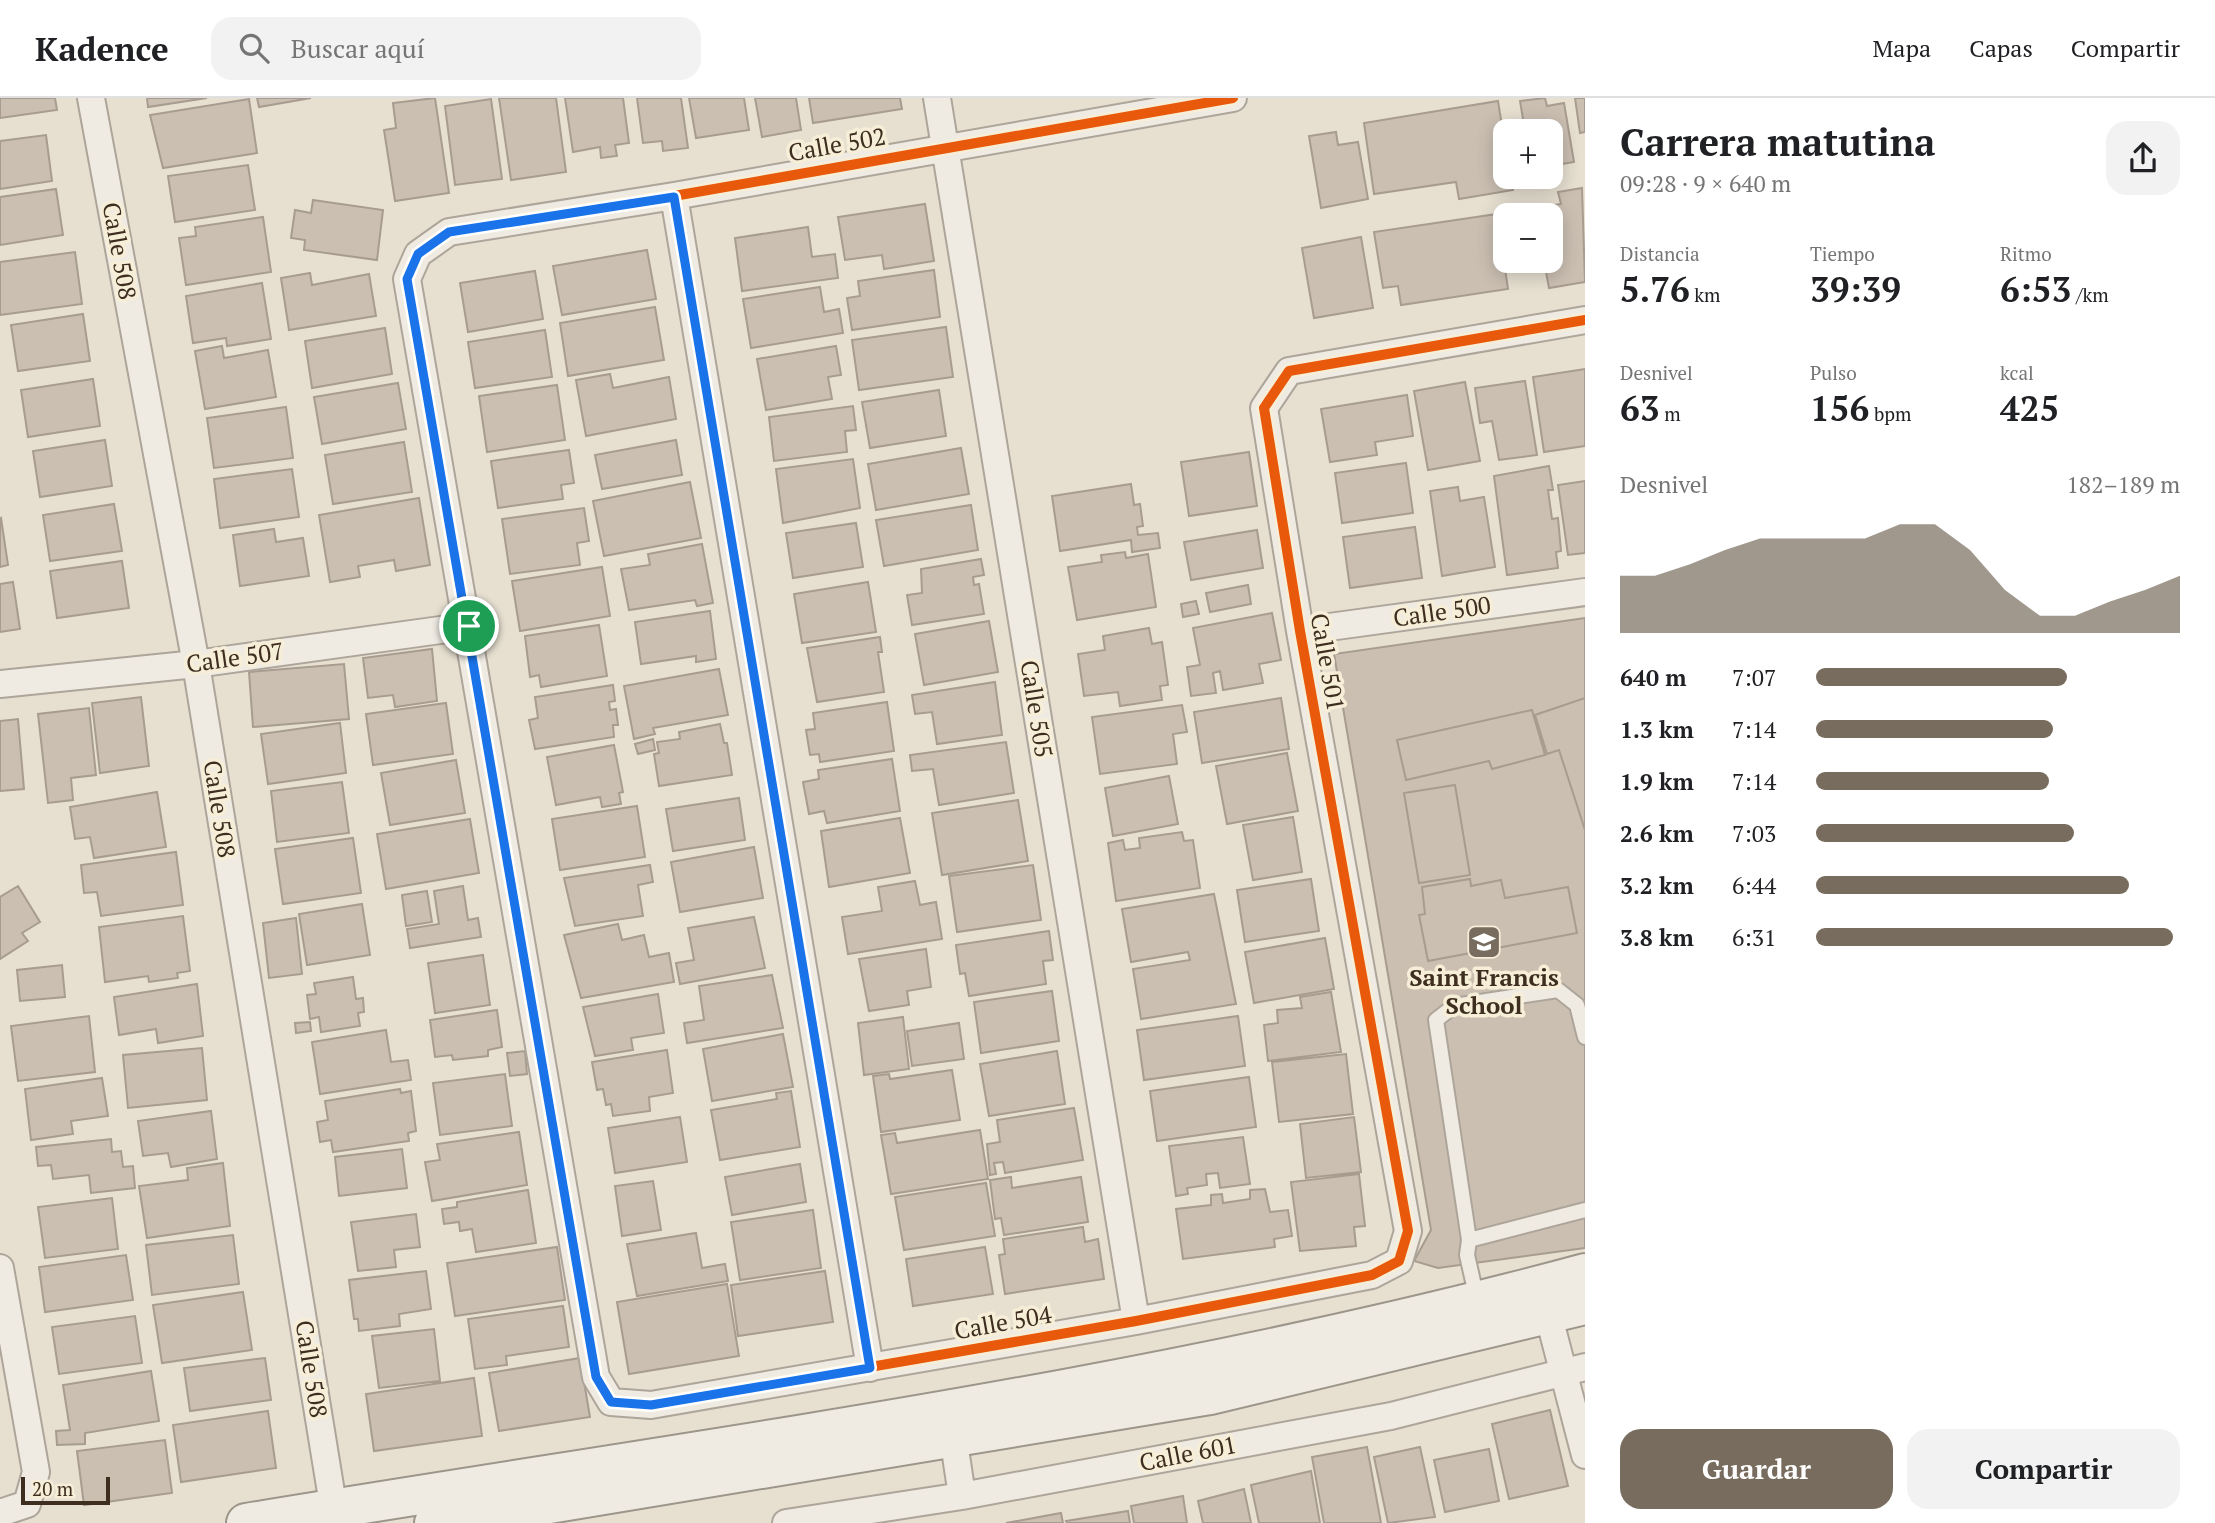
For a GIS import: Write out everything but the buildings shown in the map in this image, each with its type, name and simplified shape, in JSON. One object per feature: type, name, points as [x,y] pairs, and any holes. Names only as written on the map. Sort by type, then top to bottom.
[{"type":"street","name":"Calle 508","points":[[91,98],[196,664],[335,1516]]},
{"type":"street","name":"Calle 505","points":[[937,98],[1136,1321]]},
{"type":"street","name":"Calle 502","points":[[469,626],[407,279],[418,254],[449,232],[674,197],[945,146],[1233,98]]},
{"type":"street","points":[[674,197],[870,1368]]},
{"type":"street","name":"Calle 501","points":[[1399,1261],[1408,1231],[1300,631],[1264,408],[1289,371],[1585,320]]},
{"type":"street","name":"Calle 500","points":[[1300,631],[1585,592]]},
{"type":"street","name":"Calle 507","points":[[0,684],[196,664],[469,626]]},
{"type":"street","name":"Calle 504","points":[[469,626],[596,1377],[611,1402],[651,1405],[1136,1321],[1372,1275],[1399,1261]]},
{"type":"street","points":[[0,1268],[36,1472],[27,1504],[0,1513]]},
{"type":"street","points":[[434,1523],[951,1424],[1210,1362],[1481,1315],[1544,1300],[1585,1273]]},
{"type":"street","points":[[1544,1300],[1585,1305]]},
{"type":"street","points":[[1544,1300],[1573,1370],[1585,1455]]},
{"type":"street","name":"Calle 601","points":[[786,1523],[962,1496],[1391,1416],[1573,1370]]},
{"type":"street","points":[[246,1523],[335,1516],[951,1424]]},
{"type":"street","points":[[951,1424],[962,1496]]},
{"type":"lane","points":[[1481,1315],[1467,1255],[1469,1240],[1436,1020],[1454,1006],[1558,990],[1577,1004],[1585,1037]]},
{"type":"lane","points":[[1469,1240],[1585,1210]]},
{"type":"cycle path","points":[[1233,98],[674,196],[449,232],[418,254],[407,279],[596,1377],[611,1402],[651,1405],[1136,1321],[1372,1275],[1399,1261],[1408,1231],[1300,631],[1264,408],[1289,371],[1585,320]]},
{"type":"place","name":"Saint Francis School","points":[[1484,942]]},
{"type":"route","points":[[674,197],[870,1368],[651,1405],[611,1402],[596,1377],[469,626],[407,279],[418,254],[449,232],[674,197]]}]
